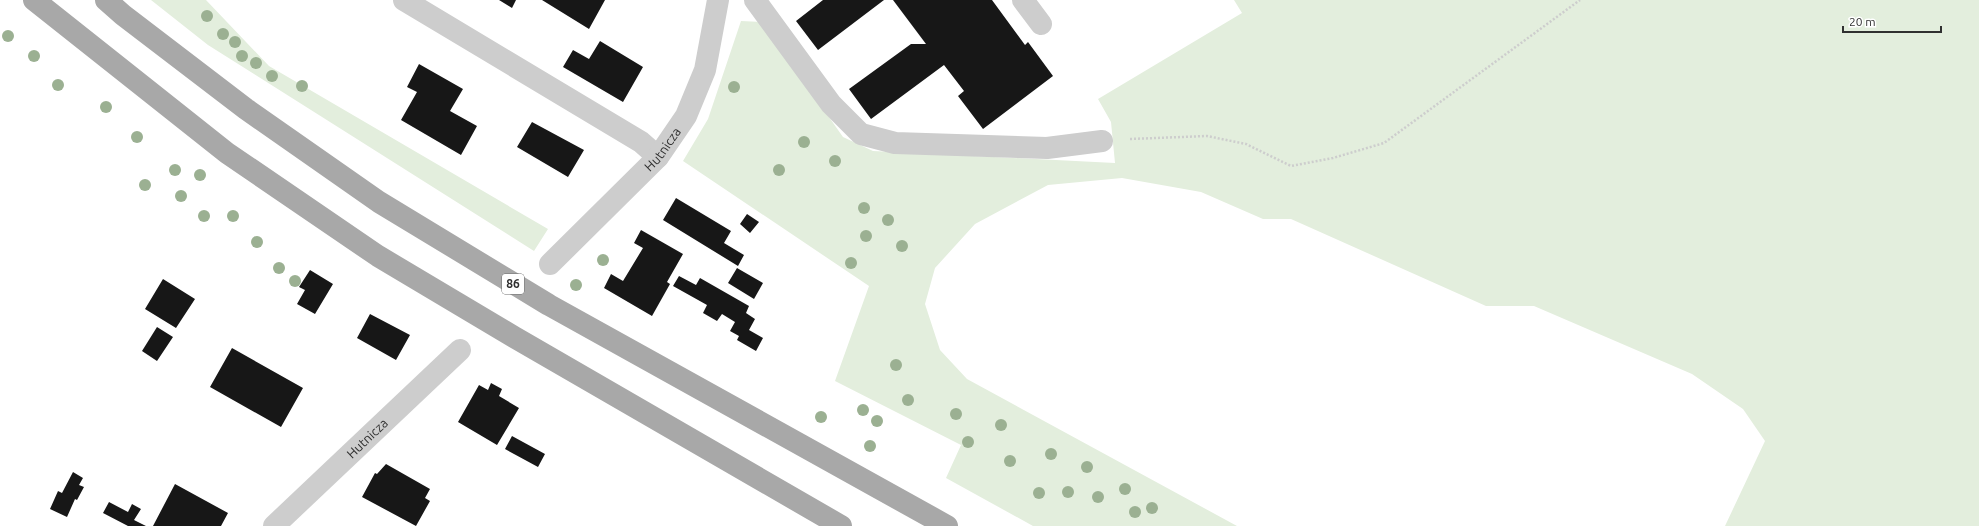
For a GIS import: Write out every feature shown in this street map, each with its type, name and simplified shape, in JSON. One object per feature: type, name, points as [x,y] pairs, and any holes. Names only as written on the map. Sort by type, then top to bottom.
[{"type":"main road","points":[[34,0],[226,153],[378,256],[514,337],[841,526]]},
{"type":"main road","name":"86","points":[[106,0],[123,15],[246,109],[379,202],[549,305],[947,526]]},
{"type":"street","points":[[404,0],[641,142],[658,157]]},
{"type":"street","name":"Hutnicza","points":[[550,264],[658,157],[686,116],[705,70],[718,0]]},
{"type":"street","points":[[755,0],[831,104],[861,134],[895,143],[1046,148],[1102,140]]},
{"type":"street","points":[[1023,0],[1041,24]]},
{"type":"street","name":"Hutnicza","points":[[274,526],[460,350]]},
{"type":"path","points":[[1102,140],[1207,136],[1246,144],[1291,166],[1333,158],[1384,143],[1580,0]]},
{"type":"green space","points":[[151,0],[206,0],[269,66],[548,229],[534,251],[208,45]]},
{"type":"green space","points":[[1234,0],[1979,0],[1979,526],[1725,526],[1765,441],[1743,409],[1692,374],[1534,306],[1486,306],[1291,219],[1263,219],[1201,192],[1122,178],[1048,185],[975,224],[935,268],[925,304],[940,350],[967,379],[1237,526],[1033,526],[946,478],[961,445],[835,381],[869,286],[683,161],[708,119],[741,21],[762,22],[843,137],[873,151],[1115,163],[1111,122],[1098,99],[1242,13]]},
{"type":"building","points":[[499,0],[516,0],[512,8]]},
{"type":"building","points":[[542,0],[605,0],[589,29]]},
{"type":"building","points":[[823,0],[884,0],[818,50],[796,21]]},
{"type":"building","points":[[893,0],[992,0],[1025,45],[1028,42],[1053,76],[983,129],[958,96],[964,91],[944,65],[871,119],[849,89],[911,44],[926,44]]},
{"type":"building","points":[[600,41],[643,67],[623,102],[563,67],[573,50],[589,59]]},
{"type":"building","points":[[419,64],[463,89],[450,111],[477,126],[461,155],[401,120],[417,92],[407,87]]},
{"type":"building","points":[[532,122],[584,150],[568,177],[517,147]]},
{"type":"building","points":[[676,198],[731,231],[724,243],[744,255],[738,266],[663,220]]},
{"type":"building","points":[[747,214],[759,222],[750,233],[740,224]]},
{"type":"building","points":[[641,230],[683,254],[667,282],[670,284],[652,316],[604,288],[611,274],[623,281],[643,248],[634,243]]},
{"type":"building","points":[[737,268],[763,283],[754,299],[728,283]]},
{"type":"building","points":[[310,270],[333,284],[315,314],[297,304],[305,290],[299,287]]},
{"type":"building","points":[[679,276],[696,285],[700,278],[749,306],[746,313],[755,319],[749,330],[763,338],[756,351],[737,340],[739,336],[730,331],[735,322],[722,314],[717,321],[703,313],[707,305],[673,286]]},
{"type":"building","points":[[163,279],[195,299],[176,328],[145,309]]},
{"type":"building","points":[[370,314],[410,335],[396,360],[357,338]]},
{"type":"building","points":[[157,327],[173,337],[157,361],[142,351]]},
{"type":"building","points":[[232,348],[303,388],[281,427],[210,387]]},
{"type":"building","points":[[491,383],[502,389],[499,396],[519,408],[497,445],[458,422],[479,385],[488,390]]},
{"type":"building","points":[[512,436],[545,454],[538,467],[505,449]]},
{"type":"building","points":[[386,464],[430,489],[425,498],[430,501],[416,526],[362,497],[375,473],[377,474]]},
{"type":"building","points":[[73,472],[83,478],[79,485],[84,487],[77,500],[75,499],[67,517],[50,509],[58,491],[62,493]]},
{"type":"building","points":[[175,484],[228,513],[221,526],[153,526]]},
{"type":"building","points":[[109,502],[128,512],[132,504],[141,509],[134,520],[146,526],[128,526],[103,513]]}]
